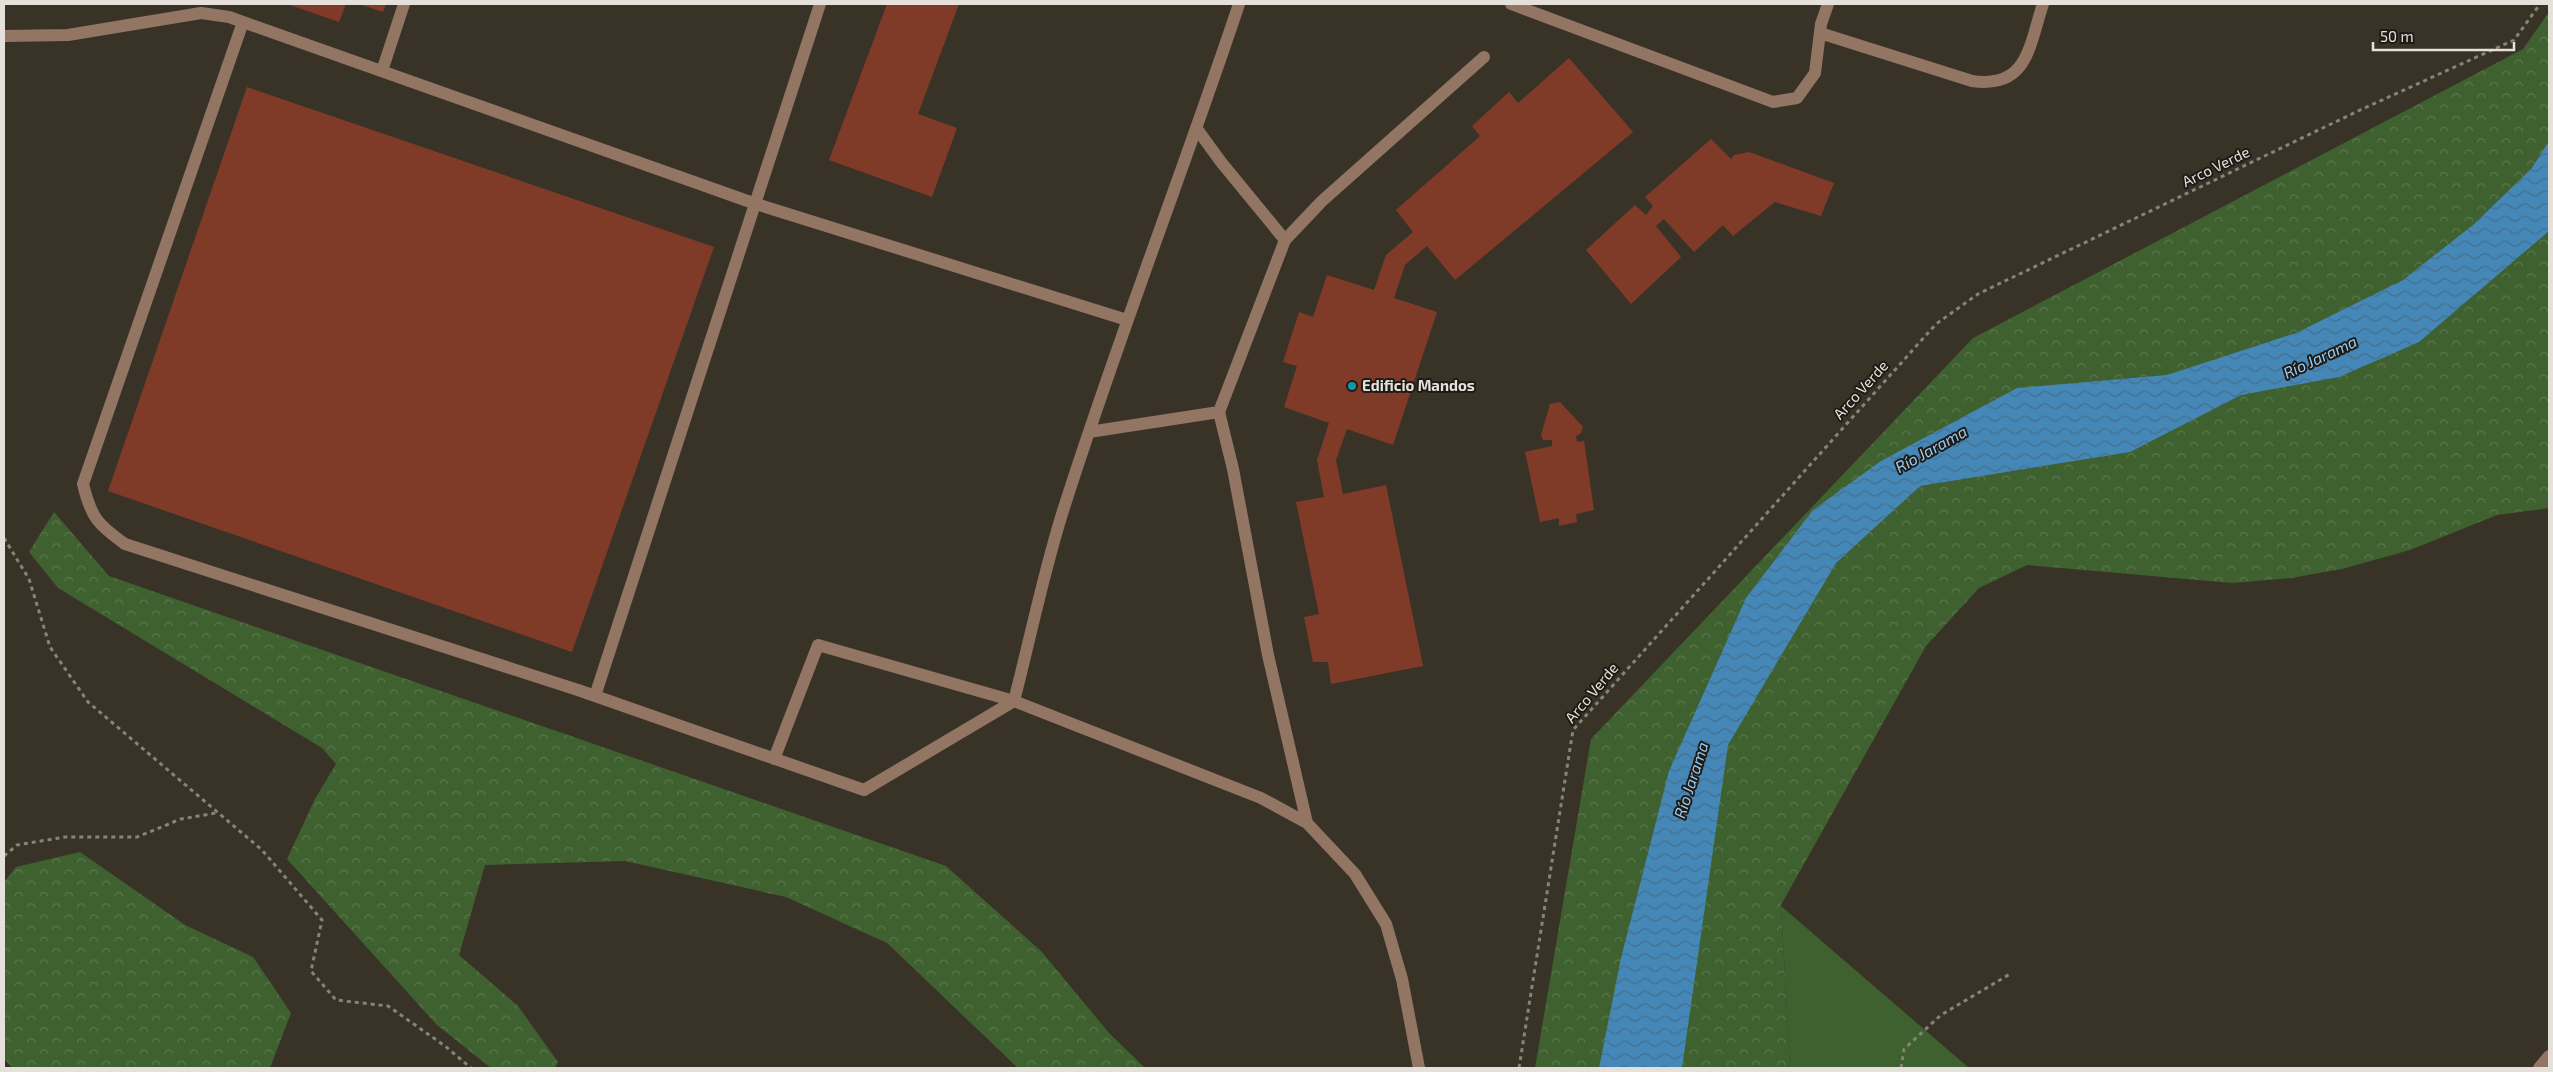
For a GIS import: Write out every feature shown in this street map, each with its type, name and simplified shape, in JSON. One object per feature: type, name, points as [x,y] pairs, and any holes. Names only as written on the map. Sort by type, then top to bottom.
[{"type":"lane","points":[[382,71],[404,4]]},
{"type":"lane","points":[[595,696],[820,4]]},
{"type":"lane","points":[[243,22],[83,484],[89,509],[103,529],[125,544],[595,696],[864,790],[1014,701],[1061,516],[1127,320],[1197,130],[1239,4]]},
{"type":"lane","points":[[1511,4],[1773,102],[1797,98],[1815,73],[1820,33],[1828,4]]},
{"type":"lane","points":[[1820,33],[1972,81],[1989,84],[2010,78],[2023,64],[2043,4]]},
{"type":"lane","points":[[4,36],[68,35],[201,13],[243,22],[756,204],[1127,320]]},
{"type":"lane","points":[[1307,823],[1268,655],[1232,469],[1218,412],[1286,240],[1322,202],[1484,57]]},
{"type":"lane","points":[[1197,130],[1286,240]]},
{"type":"lane","points":[[1089,432],[1218,412]]},
{"type":"lane","points":[[774,758],[818,645],[1014,701],[1261,798],[1307,823],[1356,874],[1386,924],[1402,979],[1419,1068]]},
{"type":"lane","points":[[2538,1068],[2549,1056]]},
{"type":"path","name":"Arco Verde","points":[[1518,1068],[1573,730],[1936,324],[1978,294],[2358,111],[2514,40],[2540,4]]},
{"type":"path","points":[[4,538],[29,579],[50,648],[88,702],[216,813],[262,850],[322,920],[311,971],[336,1000],[388,1006],[445,1046],[471,1068]]},
{"type":"path","points":[[4,856],[17,845],[64,837],[137,837],[181,819],[216,813]]},
{"type":"path","points":[[1901,1068],[1904,1049],[1941,1015],[2010,974]]},
{"type":"green space","points":[[2549,12],[2549,508],[2497,515],[2410,550],[2342,569],[2291,578],[2232,583],[2027,565],[1979,588],[1926,646],[1781,905],[1790,1068],[1535,1068],[1591,739],[1973,338],[2523,49]]},
{"type":"green space","points":[[54,512],[109,576],[946,866],[1041,951],[1109,1033],[1145,1068],[1018,1068],[887,943],[786,897],[625,861],[485,865],[459,955],[518,1006],[558,1062],[555,1068],[491,1068],[437,1025],[287,859],[315,799],[336,764],[322,748],[58,588],[29,552]]},
{"type":"green space","points":[[80,852],[185,925],[253,957],[291,1013],[270,1068],[13,1068],[4,1059],[4,882],[16,867]]},
{"type":"green space","points":[[1781,906],[1969,1068],[1790,1068]]},
{"type":"water","name":"Río Jarama","points":[[2549,141],[2549,231],[2419,342],[2339,377],[2241,395],[2130,452],[1920,486],[1836,563],[1728,745],[1682,1068],[1599,1068],[1621,958],[1669,771],[1746,598],[1813,510],[1881,461],[2017,388],[2167,375],[2296,333],[2403,280],[2473,225],[2532,168]]},
{"type":"building","points":[[287,4],[346,4],[339,22]]},
{"type":"building","points":[[359,4],[386,4],[383,12]]},
{"type":"building","points":[[887,4],[959,4],[918,114],[957,128],[932,197],[829,160]]},
{"type":"building","name":"Edificio Mandos","points":[[1569,58],[1633,132],[1455,280],[1427,246],[1405,265],[1394,298],[1437,312],[1393,445],[1347,429],[1336,460],[1343,494],[1386,485],[1423,666],[1331,684],[1328,662],[1313,662],[1304,617],[1319,614],[1296,502],[1324,497],[1317,460],[1329,423],[1284,407],[1297,366],[1283,362],[1299,312],[1313,317],[1327,275],[1374,290],[1386,255],[1413,232],[1396,210],[1480,136],[1472,126],[1509,92],[1518,103]]},
{"type":"building","points":[[247,87],[714,247],[572,652],[108,491]]},
{"type":"building","points":[[1711,139],[1731,159],[1734,155],[1749,152],[1834,183],[1821,216],[1775,202],[1733,236],[1723,225],[1694,252],[1664,219],[1656,226],[1681,257],[1631,304],[1586,250],[1635,205],[1646,215],[1653,206],[1645,197]]},
{"type":"building","points":[[1560,402],[1583,427],[1581,433],[1576,436],[1577,442],[1584,441],[1594,510],[1576,514],[1577,522],[1559,526],[1559,518],[1540,522],[1525,452],[1552,446],[1552,440],[1543,440],[1541,435],[1550,404]]},
{"type":"place","name":"Edificio Mandos","points":[[1352,386]]}]
